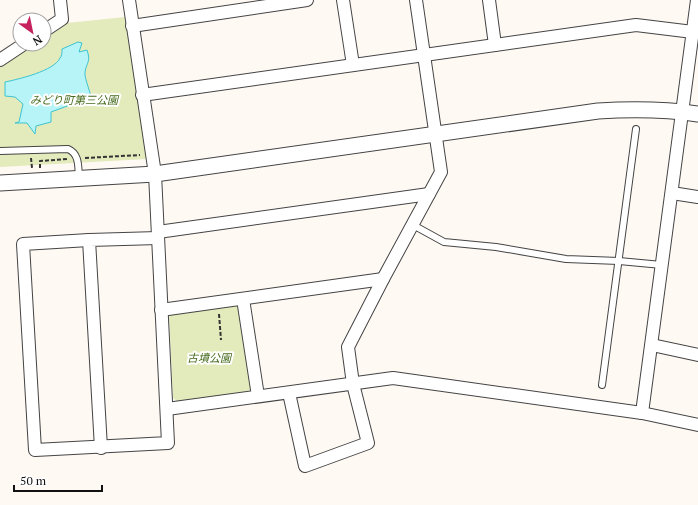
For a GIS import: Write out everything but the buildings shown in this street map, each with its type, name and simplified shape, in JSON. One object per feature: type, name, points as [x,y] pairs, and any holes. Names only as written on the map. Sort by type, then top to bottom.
[{"type":"street","points":[[52,26],[62,19],[60,0]]},
{"type":"street","points":[[129,0],[155,174],[158,235],[161,310],[167,409],[168,443],[101,448],[35,450],[23,244],[158,235],[429,194]]},
{"type":"street","points":[[132,26],[307,0]]},
{"type":"street","points":[[343,0],[353,65]]},
{"type":"street","points":[[289,393],[306,466],[368,443],[353,384],[348,347],[441,172],[416,0]]},
{"type":"street","points":[[489,0],[495,45]]},
{"type":"street","points":[[642,413],[697,0]]},
{"type":"street","points":[[142,95],[636,25],[693,32]]},
{"type":"street","points":[[0,60],[12,52]]},
{"type":"street","points":[[0,183],[155,174],[598,111],[640,109],[698,114]]},
{"type":"street","points":[[672,193],[698,197]]},
{"type":"street","points":[[89,240],[101,448]]},
{"type":"street","points":[[161,310],[383,279]]},
{"type":"street","points":[[243,299],[258,396]]},
{"type":"street","points":[[652,345],[698,355]]},
{"type":"street","points":[[167,409],[393,378],[642,413],[698,425]]},
{"type":"lane","points":[[602,385],[636,129]]},
{"type":"lane","points":[[0,151],[62,148],[72,150],[77,159],[79,178]]},
{"type":"lane","points":[[413,225],[444,242],[496,247],[566,259],[619,261],[662,265]]},
{"type":"path","points":[[85,158],[140,154],[144,158]]},
{"type":"path","points":[[40,169],[40,161],[77,159]]},
{"type":"path","points":[[219,311],[222,340]]},
{"type":"green space","name":"みどり町第三公園","points":[[125,17],[147,159],[0,167],[0,62],[17,52],[52,52],[52,32],[67,23]]},
{"type":"green space","name":"古墳公園","points":[[234,305],[240,307],[253,387],[249,391],[178,402],[173,398],[169,315],[174,313]]},
{"type":"water","points":[[78,42],[82,43],[79,52],[87,50],[88,54],[89,59],[85,75],[92,104],[74,96],[70,105],[51,112],[51,122],[36,126],[35,134],[27,123],[15,123],[19,122],[23,104],[15,97],[5,96],[5,82],[44,71],[56,63],[61,57],[62,49]]}]
